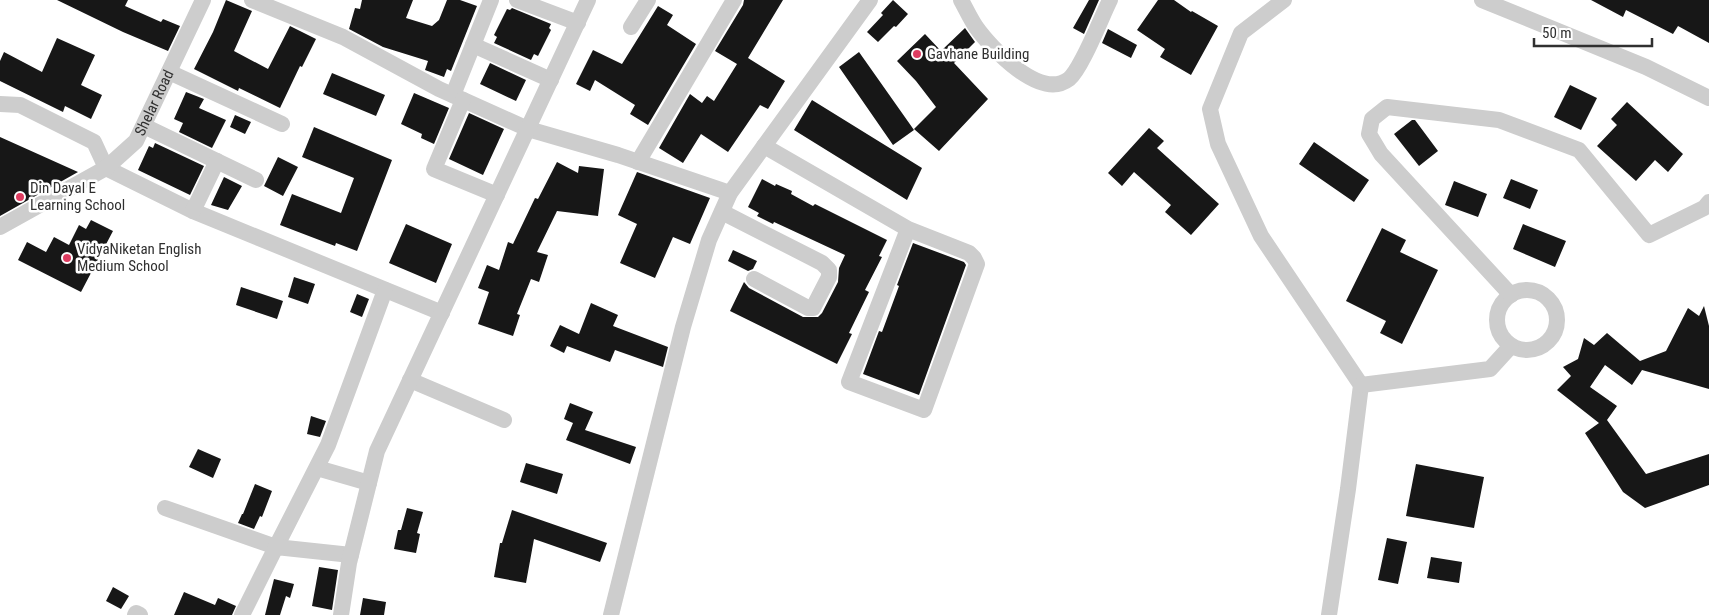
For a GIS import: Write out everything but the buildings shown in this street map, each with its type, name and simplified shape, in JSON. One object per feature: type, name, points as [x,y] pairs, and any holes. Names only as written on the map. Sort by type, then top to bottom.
[{"type":"street","name":"Shelar Road","points":[[0,227],[106,168],[136,141],[203,0]]},
{"type":"street","points":[[252,0],[343,36],[458,98],[528,129],[638,162],[730,193]]},
{"type":"street","points":[[491,0],[473,45],[458,98],[434,169],[497,195]]},
{"type":"street","points":[[517,0],[536,3],[578,23]]},
{"type":"street","points":[[340,615],[350,555],[377,451],[588,0]]},
{"type":"street","points":[[631,27],[648,0]]},
{"type":"street","points":[[638,162],[734,0]]},
{"type":"street","points":[[611,615],[683,327],[709,240],[730,193],[870,0]]},
{"type":"street","points":[[961,0],[977,27],[1010,65],[1030,78],[1051,85],[1068,79],[1081,62],[1110,0]]},
{"type":"street","points":[[1284,0],[1241,33],[1210,109],[1218,144],[1261,236],[1361,385],[1329,615]]},
{"type":"street","points":[[1482,0],[1509,5],[1646,67],[1709,98]]},
{"type":"street","points":[[473,45],[551,80]]},
{"type":"street","points":[[169,72],[282,124]]},
{"type":"street","points":[[0,104],[20,105],[94,142],[106,168],[193,211],[442,313]]},
{"type":"street","points":[[1511,295],[1381,154],[1369,134],[1372,119],[1387,107],[1499,120],[1579,150],[1649,235],[1704,208],[1709,202]]},
{"type":"street","points":[[144,126],[256,180]]},
{"type":"street","points":[[764,146],[908,229],[969,254],[974,258],[977,264],[924,410],[848,382],[908,229]]},
{"type":"street","points":[[193,211],[217,161]]},
{"type":"street","points":[[722,212],[822,262],[829,270],[829,277],[813,308],[808,308],[754,279]]},
{"type":"street","points":[[242,615],[328,445],[385,290]]},
{"type":"street","points":[[1529,290],[1538,292],[1553,304],[1557,313],[1557,322],[1552,337],[1541,347],[1531,350],[1521,350],[1511,346],[1501,335],[1497,320],[1499,310],[1511,295],[1529,290]]},
{"type":"street","points":[[1361,385],[1490,369],[1511,346]]},
{"type":"street","points":[[410,380],[504,420]]},
{"type":"street","points":[[317,468],[369,483]]},
{"type":"street","points":[[165,508],[276,547],[350,555]]},
{"type":"street","points":[[135,615],[136,613],[140,615]]},
{"type":"place","name":"Gavhane Building","points":[[917,54]]},
{"type":"place","name":"Din Dayal E Learning School","points":[[20,197]]},
{"type":"place","name":"VidyaNiketan English Medium School","points":[[67,258]]}]
